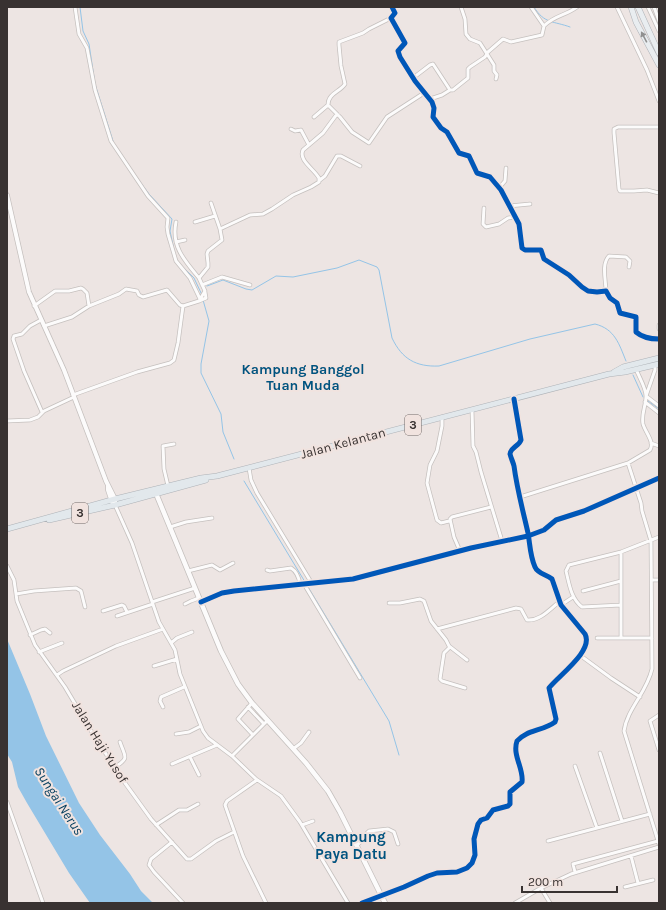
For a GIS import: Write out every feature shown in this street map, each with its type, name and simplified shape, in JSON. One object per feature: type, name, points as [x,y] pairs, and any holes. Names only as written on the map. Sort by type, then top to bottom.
[{"type":"highway","name":"Jalan Kelantan","points":[[609,374],[624,367],[659,358]]},
{"type":"highway","name":"Jalan Kelantan","points":[[44,520],[49,517],[113,499],[156,492],[201,482],[217,476],[609,374],[657,364]]},
{"type":"highway","name":"Jalan Kelantan","points":[[7,529],[115,505],[156,492],[168,486],[201,478],[217,476]]},
{"type":"main road","points":[[630,7],[636,22],[659,65]]},
{"type":"main road","points":[[638,7],[659,53]]},
{"type":"main road","points":[[156,492],[226,661],[238,684],[266,722],[294,749],[328,791],[357,845],[385,903]]},
{"type":"street","points":[[75,7],[79,34],[86,45],[95,90],[111,142],[148,196],[168,218],[168,234],[176,261],[190,278],[202,297]]},
{"type":"street","points":[[314,116],[328,105],[327,103],[332,94],[345,84],[338,45],[339,42],[364,34],[370,28],[391,18],[395,13],[392,7]]},
{"type":"street","points":[[461,7],[465,19],[466,34],[470,39],[479,42],[495,67],[494,71],[497,75],[496,79]]},
{"type":"street","points":[[531,7],[547,23]]},
{"type":"street","points":[[430,99],[453,90],[468,79],[469,68],[487,55],[503,39],[511,42],[541,36],[547,23],[576,7]]},
{"type":"street","points":[[617,7],[647,70],[659,101]]},
{"type":"street","points":[[648,7],[658,22]]},
{"type":"street","points":[[654,7],[659,31]]},
{"type":"street","points":[[391,18],[405,43],[404,46],[399,49],[398,53],[413,78],[430,99],[434,108],[433,117],[441,128],[447,132],[459,153],[468,156],[477,173],[490,177],[499,188],[519,224],[522,248],[525,250],[541,250],[544,259],[569,275],[588,291],[606,291]]},
{"type":"street","points":[[413,78],[430,64],[433,64],[450,90]]},
{"type":"street","points":[[328,105],[338,114],[352,132],[368,143],[387,117],[424,93]]},
{"type":"street","points":[[320,180],[318,175],[301,156],[303,150],[323,133],[338,114]]},
{"type":"street","points":[[659,127],[618,127],[614,129],[614,133],[619,189],[634,191],[648,190],[659,193]]},
{"type":"street","points":[[292,129],[301,130],[309,145]]},
{"type":"street","points":[[220,229],[250,215],[261,215],[268,212],[293,195],[316,184],[325,176],[335,158],[339,156],[360,166]]},
{"type":"street","points":[[499,188],[505,181],[506,168]]},
{"type":"street","points":[[7,196],[27,285],[34,306],[60,360],[115,505],[132,543],[162,629],[175,650],[184,687],[205,735],[232,756],[257,780],[281,796],[302,826],[348,903]]},
{"type":"street","points":[[199,278],[208,267],[206,254],[222,240],[220,229],[211,203]]},
{"type":"street","points":[[509,206],[530,204]]},
{"type":"street","points":[[484,208],[483,224],[486,227],[499,224],[508,218],[515,217]]},
{"type":"street","points":[[196,222],[215,216]]},
{"type":"street","points":[[176,222],[174,230],[176,242],[181,256],[199,278],[202,285],[202,297]]},
{"type":"street","points":[[176,242],[185,240]]},
{"type":"street","points":[[629,267],[630,261],[626,257],[607,257],[605,264],[606,291],[610,298],[617,303],[620,313],[636,317],[636,332],[640,336],[659,339]]},
{"type":"street","points":[[202,285],[222,278],[250,285]]},
{"type":"street","points":[[34,306],[55,291],[69,291],[81,288],[87,293],[89,306]]},
{"type":"street","points":[[44,326],[72,317],[89,306],[119,294],[126,289],[137,291],[139,295],[143,297],[167,290],[180,305],[183,306]]},
{"type":"street","points":[[183,306],[202,297]]},
{"type":"street","points":[[7,421],[30,420],[38,417],[42,412],[74,396],[137,372],[172,362],[175,358],[178,343],[183,306]]},
{"type":"street","points":[[41,320],[30,326],[22,334],[14,336],[13,339],[24,371],[42,412]]},
{"type":"street","points":[[659,324],[659,329]]},
{"type":"street","points":[[520,497],[628,464],[650,450],[651,443],[644,428],[642,419],[646,396],[657,364]]},
{"type":"street","points":[[636,369],[646,396],[659,406]]},
{"type":"street","points":[[362,903],[428,876],[437,873],[462,871],[470,865],[475,855],[474,839],[478,824],[481,820],[487,818],[493,810],[508,806],[510,804],[510,792],[522,782],[522,774],[516,751],[517,742],[526,734],[549,726],[555,722],[556,719],[548,688],[581,656],[588,639],[560,604],[552,579],[539,573],[535,568],[531,557],[528,536],[510,453],[511,450],[521,442],[514,399]]},
{"type":"street","points":[[645,402],[659,413]]},
{"type":"street","points":[[472,410],[473,446],[502,541]]},
{"type":"street","points":[[442,418],[437,451],[430,465],[427,483],[438,521],[441,523],[449,521],[452,517],[491,507]]},
{"type":"street","points":[[651,443],[659,446]]},
{"type":"street","points":[[168,486],[164,469],[163,446],[174,444]]},
{"type":"street","points":[[628,464],[641,503],[651,541],[652,669],[650,679],[627,719],[624,731],[659,844]]},
{"type":"street","points":[[249,468],[251,480],[257,493],[360,678]]},
{"type":"street","points":[[185,604],[191,601],[228,592],[359,577],[502,541],[528,536],[544,530],[551,522],[584,511],[659,478]]},
{"type":"street","points":[[170,527],[186,522],[212,518]]},
{"type":"street","points":[[449,521],[460,552]]},
{"type":"street","points":[[621,606],[582,607],[573,597],[566,568],[570,565],[621,552],[659,537]]},
{"type":"street","points":[[621,552],[621,638]]},
{"type":"street","points":[[188,571],[212,565],[215,565],[220,570],[233,563]]},
{"type":"street","name":"Jalan Haji Yusof","points":[[7,566],[14,580],[16,594],[30,635],[39,652],[57,675],[115,767],[156,824],[187,859],[191,859],[216,841],[234,832]]},
{"type":"street","points":[[267,570],[270,571],[291,568],[306,583]]},
{"type":"street","points":[[583,591],[621,580]]},
{"type":"street","points":[[652,580],[659,580]]},
{"type":"street","points":[[16,594],[76,588],[80,591],[85,607]]},
{"type":"street","points":[[117,616],[195,588]]},
{"type":"street","points":[[437,629],[516,608],[521,609],[527,620],[532,620],[541,617],[573,597]]},
{"type":"street","points":[[389,603],[400,603],[420,599],[424,600],[431,621],[450,647],[467,660]]},
{"type":"street","points":[[103,611],[122,605],[127,612]]},
{"type":"street","points":[[30,635],[45,629],[50,633]]},
{"type":"street","points":[[57,675],[116,646],[162,629]]},
{"type":"street","points":[[171,643],[177,638],[192,632]]},
{"type":"street","points":[[597,638],[652,638]]},
{"type":"street","points":[[39,652],[62,643]]},
{"type":"street","points":[[450,647],[444,653],[440,679],[442,681],[465,688]]},
{"type":"street","points":[[581,656],[640,697]]},
{"type":"street","points":[[154,666],[177,659]]},
{"type":"street","points":[[163,707],[160,701],[161,697],[184,687]]},
{"type":"street","points":[[252,703],[238,719],[253,735]]},
{"type":"street","points":[[232,756],[266,722],[248,707]]},
{"type":"street","points":[[659,715],[650,721],[658,742],[659,750]]},
{"type":"street","points":[[176,734],[189,732],[201,726]]},
{"type":"street","points":[[294,749],[301,743],[309,732]]},
{"type":"street","points":[[115,767],[124,762],[125,759],[120,742]]},
{"type":"street","points":[[172,764],[217,745]]},
{"type":"street","points":[[600,753],[622,821]]},
{"type":"street","points":[[190,757],[199,775]]},
{"type":"street","points":[[576,766],[597,828]]},
{"type":"street","points":[[257,780],[227,801],[226,808],[244,860],[266,903]]},
{"type":"street","points":[[7,802],[43,903]]},
{"type":"street","points":[[156,824],[179,810],[187,810],[198,804]]},
{"type":"street","points":[[548,840],[650,814]]},
{"type":"street","points":[[302,826],[313,821]]},
{"type":"street","points":[[357,845],[365,838],[369,831],[388,829],[394,832],[398,844]]},
{"type":"street","points":[[172,842],[151,859],[149,865],[184,903]]},
{"type":"street","points":[[515,903],[575,872],[631,856],[659,844]]},
{"type":"street","points":[[575,872],[573,864],[659,844]]},
{"type":"street","points":[[631,856],[638,883]]},
{"type":"street","points":[[625,887],[653,880]]},
{"type":"street","points":[[542,888],[550,903]]},
{"type":"water","name":"Sungai Nerus","points":[[7,639],[46,736],[79,803],[100,835],[141,891],[153,903],[90,903],[69,873],[18,787],[12,762],[7,754]]},
{"type":"waterway","points":[[80,7],[83,31],[89,44],[95,84],[113,141]]},
{"type":"waterway","points":[[534,7],[546,19],[570,27]]},
{"type":"waterway","points":[[119,151],[125,160]]},
{"type":"waterway","points":[[138,179],[149,194],[172,219],[170,231],[174,250]]},
{"type":"waterway","points":[[207,286],[223,280],[252,290],[276,276],[293,277],[337,268],[359,260],[377,267],[379,270],[392,338],[400,351],[405,356],[417,363],[439,366],[530,339],[595,324],[602,326],[612,333],[626,361]]},
{"type":"waterway","points":[[180,264],[194,278],[202,295]]},
{"type":"waterway","points":[[203,300],[209,321],[201,364],[201,373],[221,414],[223,432],[234,459]]},
{"type":"waterway","points":[[633,375],[643,397]]},
{"type":"waterway","points":[[648,401],[659,409]]},
{"type":"waterway","points":[[244,481],[389,721],[399,755]]},
{"type":"cycle path","points":[[392,7],[395,13],[391,18],[405,43],[398,51],[400,57],[415,81],[432,102],[434,108],[433,117],[441,128],[447,132],[459,153],[469,156],[477,173],[490,177],[501,190],[519,224],[522,248],[525,250],[541,250],[544,259],[569,275],[588,291],[606,291],[610,298],[617,303],[620,313],[636,317],[636,332],[647,338],[659,339]]},
{"type":"cycle path","points":[[362,903],[437,873],[457,872],[467,868],[472,863],[475,855],[474,839],[478,824],[481,820],[487,818],[493,810],[508,806],[510,804],[510,792],[522,782],[516,751],[517,741],[521,737],[555,722],[556,719],[549,688],[574,663],[584,648],[586,641],[585,634],[561,605],[552,579],[538,571],[532,559],[514,466],[510,454],[511,450],[521,440],[514,399]]},
{"type":"cycle path","points":[[201,602],[222,593],[234,591],[353,579],[471,548],[528,536],[544,530],[556,520],[584,511],[659,478]]},
{"type":"district","name":"Kampung Banggol Tuan Muda","points":[[303,378]]},
{"type":"district","name":"Kampung Paya Datu","points":[[351,846]]}]
